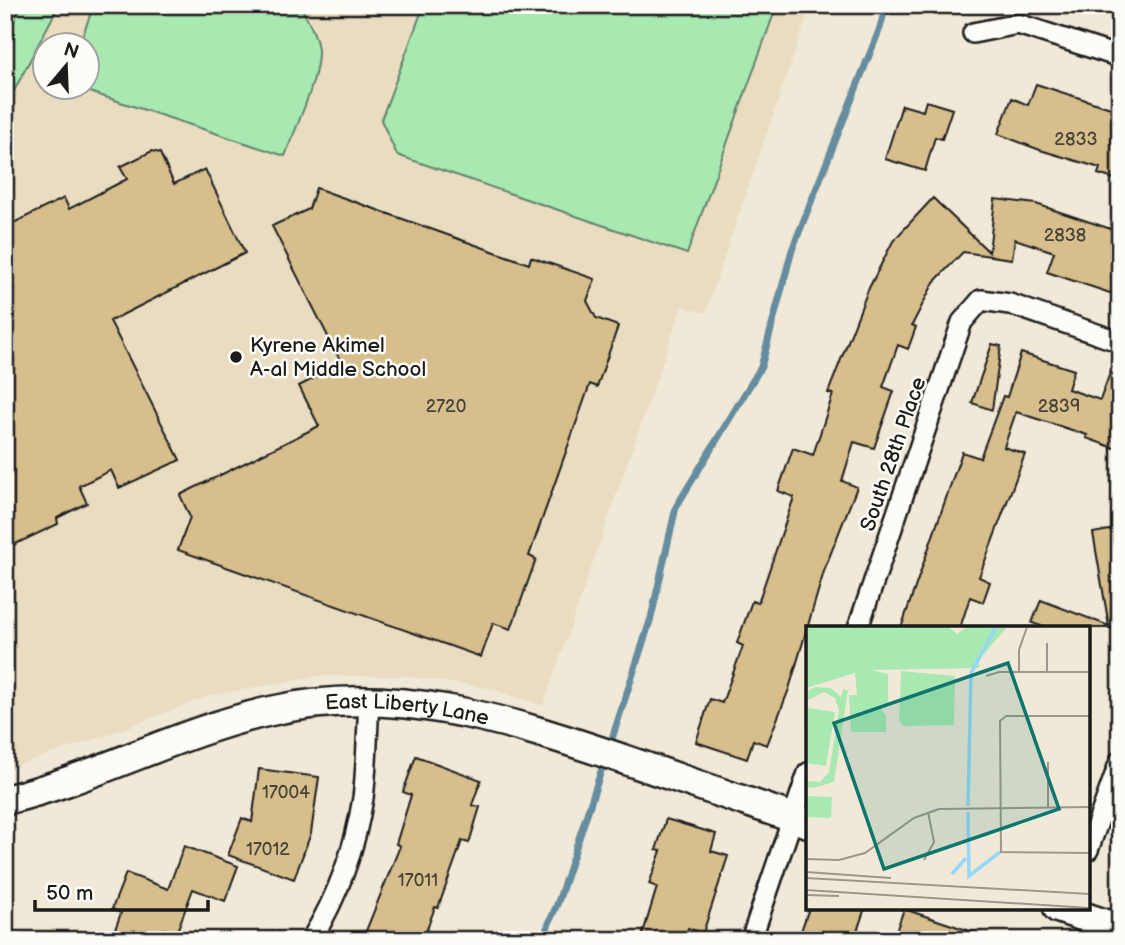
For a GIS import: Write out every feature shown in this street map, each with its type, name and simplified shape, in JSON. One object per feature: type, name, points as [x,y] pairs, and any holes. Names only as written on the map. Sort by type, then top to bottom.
[{"type":"street","points":[[973,33],[1018,24],[1120,57]]},
{"type":"street","name":"South 28th Place","points":[[859,626],[962,322],[981,299],[1010,304],[1120,342]]},
{"type":"street","points":[[311,940],[340,888],[356,827],[363,798],[369,701]]},
{"type":"street","name":"East Liberty Lane","points":[[5,800],[75,780],[215,725],[273,710],[321,702],[369,701],[439,706],[495,718],[570,741],[800,821]]},
{"type":"street","points":[[1090,844],[1120,761]]},
{"type":"street","points":[[751,940],[800,821],[806,785]]},
{"type":"street","points":[[1068,910],[1120,929]]},
{"type":"shaded area","points":[[5,5],[811,5],[705,313],[682,306],[543,706],[488,688],[402,676],[320,676],[208,696],[102,737],[5,769]]},
{"type":"green space","points":[[22,5],[59,5],[45,32],[32,32],[32,56],[5,108],[5,38]]},
{"type":"green space","points":[[94,5],[300,5],[316,39],[317,62],[311,89],[285,156],[102,96],[102,32],[84,32]]},
{"type":"green space","points":[[424,5],[777,5],[687,254],[397,155],[381,120]]},
{"type":"building","points":[[1036,84],[1120,111],[1120,181],[1098,174],[1100,168],[998,134],[1012,98],[1028,105]]},
{"type":"building","points":[[926,101],[952,109],[942,139],[935,137],[925,171],[885,159],[902,105],[923,111]]},
{"type":"building","points":[[152,151],[160,153],[174,184],[205,169],[245,253],[110,321],[180,460],[119,488],[111,470],[79,486],[87,503],[57,518],[58,524],[5,549],[5,295],[13,291],[5,274],[5,227],[64,198],[69,209],[127,179],[120,167]]},
{"type":"building","points":[[316,188],[529,264],[531,257],[595,279],[587,301],[596,318],[618,326],[597,387],[590,384],[529,556],[536,559],[511,629],[493,623],[481,657],[178,550],[190,517],[180,495],[319,426],[299,386],[342,364],[272,226],[309,209]]},
{"type":"building","points":[[933,198],[989,252],[995,199],[1036,204],[1120,232],[1120,272],[1113,294],[1047,272],[1054,252],[1015,239],[1012,259],[963,252],[934,282],[912,325],[916,327],[908,349],[898,345],[883,387],[894,391],[874,448],[854,442],[842,481],[857,487],[825,568],[789,689],[767,745],[753,740],[747,759],[696,742],[710,699],[722,703],[743,646],[737,643],[752,601],[758,603],[794,497],[778,491],[793,448],[813,455],[833,394],[828,393],[868,290],[893,241]]},
{"type":"building","points":[[992,344],[1001,346],[992,410],[972,403]]},
{"type":"building","points":[[1021,353],[1074,370],[1068,389],[1100,400],[1117,354],[1120,354],[1120,450],[1086,438],[1087,435],[1016,412],[1004,447],[1025,454],[979,577],[990,582],[983,602],[970,597],[961,626],[902,626],[962,452],[980,458],[1003,396],[1007,397]]},
{"type":"building","points":[[1120,528],[1120,628],[1041,626],[1032,623],[1041,600],[1109,626],[1093,533]]},
{"type":"building","points":[[416,756],[481,780],[472,805],[480,807],[469,843],[462,841],[438,908],[435,907],[423,940],[389,940],[366,931],[400,846],[396,844],[411,795],[403,792]]},
{"type":"building","points":[[259,769],[319,777],[311,833],[294,879],[228,855],[242,818],[252,822]]},
{"type":"building","points":[[666,819],[716,834],[711,851],[728,856],[703,933],[688,928],[684,940],[641,940],[657,887],[649,884],[661,851],[656,850]]},
{"type":"building","points":[[184,846],[238,866],[225,901],[193,889],[176,934],[163,929],[159,940],[111,940],[121,913],[112,909],[126,873],[168,889]]},
{"type":"building","points":[[808,910],[864,910],[854,940],[798,940]]},
{"type":"building","points":[[904,910],[982,935],[981,940],[893,940]]},
{"type":"waterway","points":[[609,748],[651,618],[676,507],[761,367],[792,250],[880,28],[886,5]]},
{"type":"waterway","points":[[542,940],[558,902],[605,759]]},
{"type":"place","name":"Kyrene Akimel A-al Middle School","points":[[236,357]]}]
